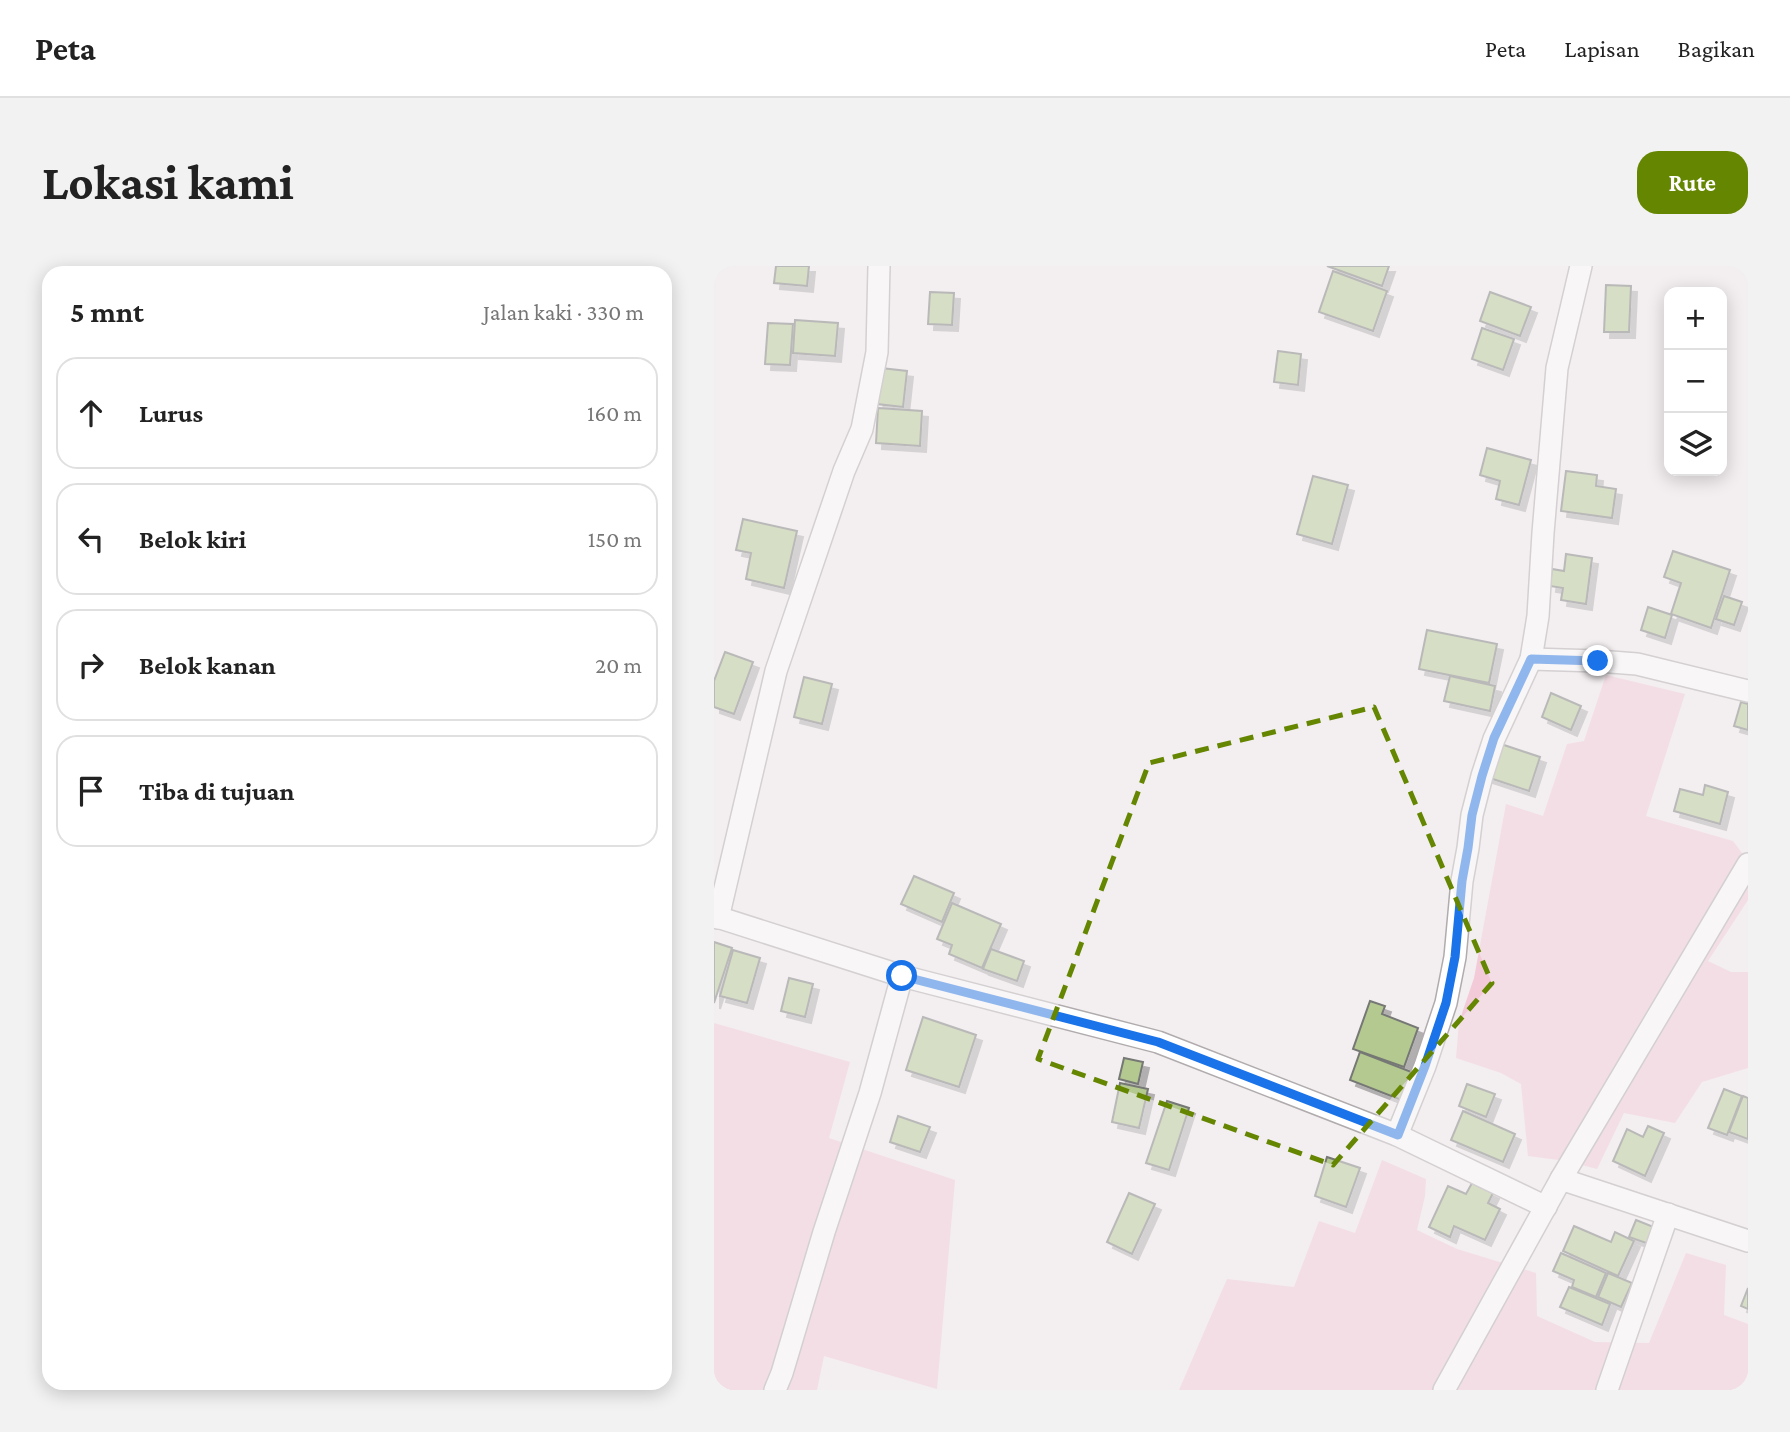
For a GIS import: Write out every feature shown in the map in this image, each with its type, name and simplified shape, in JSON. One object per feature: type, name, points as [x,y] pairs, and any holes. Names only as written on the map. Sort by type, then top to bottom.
[{"type":"street","points":[[879,266],[877,352],[862,429],[844,471],[776,671],[716,917],[902,976],[1158,1042],[1398,1135],[1546,1207]]},
{"type":"street","points":[[1398,1135],[1446,1003],[1455,957],[1472,815],[1482,776],[1494,738],[1531,659],[1538,616],[1557,368],[1581,266]]},
{"type":"street","points":[[1531,659],[1637,664],[1748,691]]},
{"type":"street","points":[[1444,1390],[1562,1179],[1748,864]]},
{"type":"street","points":[[775,1390],[870,1093],[902,976]]},
{"type":"street","points":[[1562,1179],[1748,1241]]},
{"type":"street","points":[[1607,1390],[1668,1214]]},
{"type":"highlighted area","points":[[1374,707],[1492,983],[1333,1165],[1038,1059],[1149,763]]},
{"type":"shaded area","points":[[1606,675],[1685,694],[1646,816],[1733,841],[1748,861],[1748,900],[1708,961],[1731,972],[1748,972],[1748,1068],[1702,1082],[1675,1123],[1624,1113],[1597,1169],[1566,1161],[1528,1156],[1521,1084],[1501,1073],[1456,1058],[1459,1022],[1474,978],[1506,804],[1543,816],[1567,744],[1584,741]]},
{"type":"shaded area","points":[[714,1023],[850,1062],[829,1138],[955,1180],[937,1389],[824,1356],[817,1390],[714,1390]]},
{"type":"shaded area","points":[[1382,1160],[1426,1179],[1417,1230],[1457,1249],[1536,1273],[1537,1316],[1595,1342],[1649,1343],[1686,1253],[1726,1265],[1724,1315],[1748,1324],[1748,1390],[1179,1390],[1227,1279],[1294,1287],[1319,1221],[1355,1233]]},
{"type":"building","points":[[776,266],[809,266],[807,286],[774,283]]},
{"type":"building","points":[[1327,266],[1389,266],[1382,286]]},
{"type":"building","points":[[1333,271],[1387,291],[1373,331],[1319,312]]},
{"type":"building","points":[[1606,285],[1631,286],[1629,332],[1604,332]]},
{"type":"building","points":[[930,292],[954,293],[952,325],[928,324]]},
{"type":"building","points":[[1490,292],[1531,307],[1520,336],[1480,321]]},
{"type":"building","points":[[795,320],[838,323],[835,356],[793,353]]},
{"type":"building","points":[[768,323],[793,324],[790,365],[765,364]]},
{"type":"building","points":[[1482,328],[1514,339],[1503,370],[1472,359]]},
{"type":"building","points":[[1278,351],[1301,354],[1298,385],[1274,382]]},
{"type":"building","points":[[881,368],[907,371],[903,407],[877,404]]},
{"type":"building","points":[[878,408],[922,411],[920,446],[876,443]]},
{"type":"building","points":[[1487,448],[1531,460],[1519,505],[1496,499],[1500,481],[1480,475]]},
{"type":"building","points":[[1566,471],[1597,475],[1596,486],[1616,489],[1612,518],[1561,511]]},
{"type":"building","points":[[1313,476],[1348,485],[1332,544],[1297,534]]},
{"type":"building","points":[[743,519],[797,531],[784,588],[746,579],[751,553],[736,550]]},
{"type":"building","points":[[1673,551],[1730,570],[1711,628],[1671,614],[1681,583],[1664,577]]},
{"type":"building","points":[[1566,554],[1592,558],[1586,604],[1561,600],[1563,588],[1550,586],[1552,569],[1564,571]]},
{"type":"building","points":[[1724,596],[1742,602],[1734,625],[1716,619]]},
{"type":"building","points":[[1648,607],[1672,615],[1665,638],[1641,630]]},
{"type":"building","points":[[1427,630],[1497,644],[1489,683],[1419,669]]},
{"type":"building","points":[[725,652],[753,662],[734,714],[714,707],[714,681]]},
{"type":"building","points":[[1450,676],[1495,686],[1490,711],[1444,701]]},
{"type":"building","points":[[804,677],[832,684],[822,724],[794,717]]},
{"type":"building","points":[[1551,693],[1581,706],[1571,730],[1542,717]]},
{"type":"building","points":[[1741,702],[1748,704],[1748,730],[1734,726]]},
{"type":"building","points":[[1498,743],[1540,757],[1529,791],[1487,777]]},
{"type":"building","points":[[1705,785],[1728,792],[1720,824],[1674,811],[1680,789],[1703,795]]},
{"type":"building","points":[[914,876],[954,893],[942,922],[901,904]]},
{"type":"building","points":[[952,903],[1001,924],[982,968],[949,954],[952,945],[937,939]]},
{"type":"building","points":[[714,942],[732,948],[714,1003]]},
{"type":"building","points":[[991,949],[1024,961],[1017,981],[983,969]]},
{"type":"building","points":[[733,950],[760,958],[747,1003],[720,996]]},
{"type":"building","points":[[789,978],[813,984],[805,1017],[781,1011]]},
{"type":"building","points":[[1370,1001],[1385,1006],[1382,1014],[1418,1028],[1404,1067],[1353,1049]]},
{"type":"building","points":[[923,1017],[976,1035],[959,1087],[906,1070]]},
{"type":"building","points":[[1360,1052],[1414,1073],[1404,1101],[1350,1080]]},
{"type":"building","points":[[1124,1058],[1143,1062],[1138,1084],[1119,1079]]},
{"type":"building","points":[[1120,1083],[1148,1089],[1139,1128],[1112,1122]]},
{"type":"building","points":[[1467,1084],[1495,1094],[1486,1117],[1459,1106]]},
{"type":"building","points":[[1724,1089],[1742,1096],[1727,1135],[1708,1128]]},
{"type":"building","points":[[1743,1096],[1748,1098],[1748,1139],[1729,1132]]},
{"type":"building","points":[[1167,1101],[1189,1108],[1169,1170],[1146,1163]]},
{"type":"building","points":[[1463,1111],[1515,1134],[1503,1162],[1451,1140]]},
{"type":"building","points":[[898,1116],[930,1127],[920,1152],[890,1142]]},
{"type":"building","points":[[1648,1126],[1664,1133],[1645,1176],[1613,1161],[1627,1129],[1643,1137]]},
{"type":"building","points":[[1327,1157],[1360,1168],[1346,1207],[1315,1196]]},
{"type":"building","points":[[1472,1183],[1493,1193],[1488,1203],[1500,1209],[1485,1240],[1454,1226],[1450,1237],[1429,1227],[1448,1186],[1466,1194]]},
{"type":"building","points":[[1129,1193],[1155,1204],[1132,1254],[1107,1242]]},
{"type":"building","points":[[1636,1220],[1656,1228],[1649,1244],[1629,1237]]},
{"type":"building","points":[[1574,1226],[1611,1242],[1615,1232],[1634,1241],[1618,1276],[1563,1251]]},
{"type":"building","points":[[1561,1253],[1606,1273],[1596,1297],[1572,1287],[1574,1280],[1553,1271]]},
{"type":"building","points":[[1608,1273],[1632,1283],[1621,1307],[1598,1297]]},
{"type":"building","points":[[1569,1287],[1610,1304],[1602,1325],[1560,1307]]},
{"type":"building","points":[[1748,1288],[1748,1309],[1741,1306]]},
{"type":"route","points":[[902,976],[1158,1042],[1398,1135],[1446,1003],[1455,957],[1472,815],[1494,738],[1531,659],[1598,661]]}]
